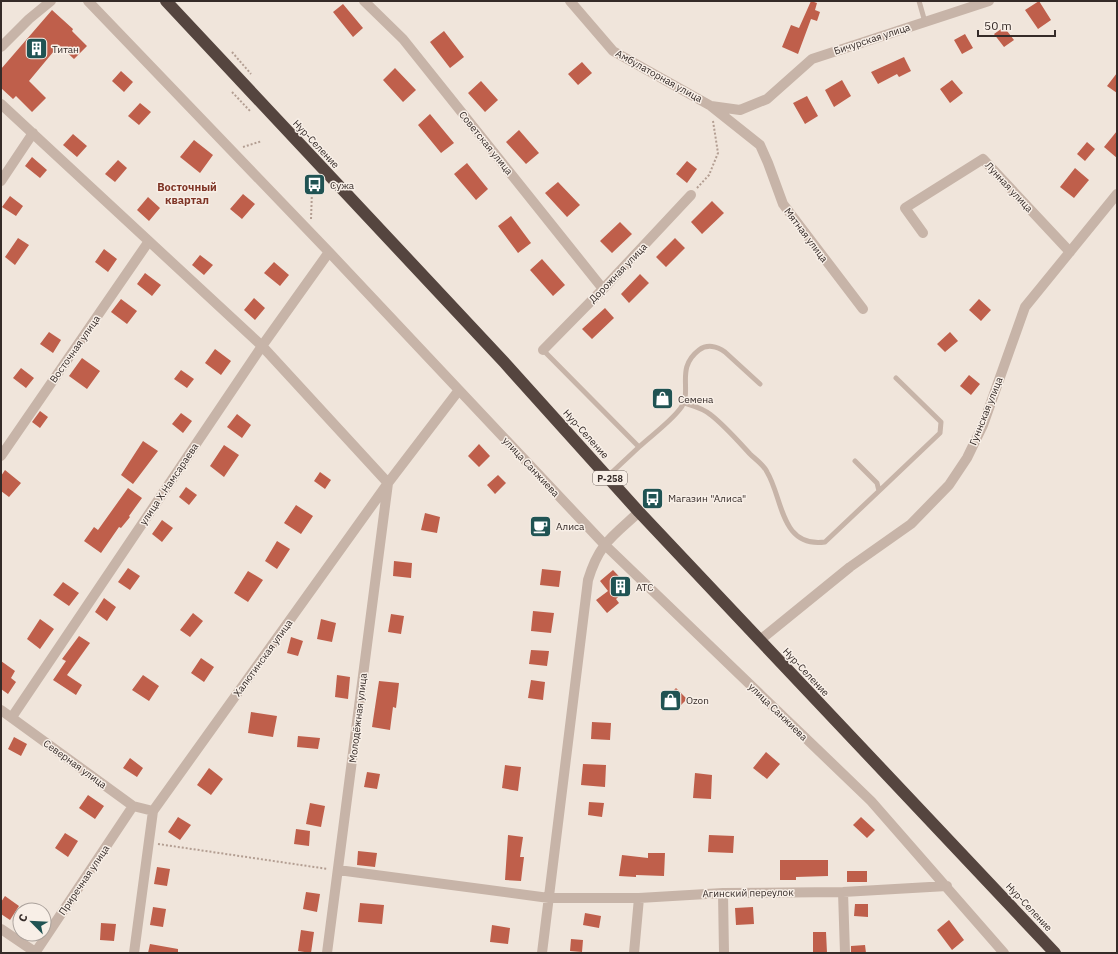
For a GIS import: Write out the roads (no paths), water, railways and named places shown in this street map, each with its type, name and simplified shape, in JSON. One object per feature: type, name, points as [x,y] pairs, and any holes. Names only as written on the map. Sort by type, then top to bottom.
[{"type":"highway","name":"Нур-Селение","points":[[166,1],[504,362],[639,512],[1052,951]]},
{"type":"street","points":[[1,47],[28,19],[51,1]]},
{"type":"street","name":"улица Санжиева","points":[[88,1],[311,233],[604,544],[871,801],[947,886],[1004,953]]},
{"type":"street","name":"Советская улица","points":[[364,1],[403,39],[603,289]]},
{"type":"street","name":"Амбулаторная улица","points":[[570,1],[613,51],[711,106],[740,110],[767,99]]},
{"type":"street","name":"Бичурская улица","points":[[767,99],[812,59],[989,1]]},
{"type":"street","points":[[1,104],[262,346],[388,484]]},
{"type":"street","name":"Мятная улица","points":[[711,106],[760,145],[783,204],[863,309]]},
{"type":"street","points":[[1,180],[33,133]]},
{"type":"street","name":"Лунная улица","points":[[923,233],[905,208],[983,159],[1070,252]]},
{"type":"street","name":"Гуннская улица","points":[[760,640],[850,567],[911,524],[948,485],[967,458],[983,425],[1025,307],[1117,194]]},
{"type":"street","name":"Дорожная улица","points":[[543,350],[603,289],[691,195]]},
{"type":"street","name":"Восточная улица","points":[[1,456],[149,241]]},
{"type":"street","name":"улица Х.Намсараева","points":[[12,718],[262,346],[329,252]]},
{"type":"street","name":"Халютинская улица","points":[[134,953],[153,811],[388,484],[459,390]]},
{"type":"street","name":"Молодёжная улица","points":[[327,953],[388,484]]},
{"type":"street","points":[[542,953],[588,580],[594,561],[604,544],[639,512]]},
{"type":"street","name":"Северная улица","points":[[1,710],[133,806],[153,811]]},
{"type":"street","name":"Приречная улица","points":[[35,953],[133,806]]},
{"type":"street","name":"Агинский переулок","points":[[338,870],[549,898],[639,898],[723,893],[843,892],[947,886]]},
{"type":"street","points":[[843,892],[845,953]]},
{"type":"street","points":[[723,893],[724,953]]},
{"type":"street","points":[[634,953],[639,898]]},
{"type":"street","points":[[1,929],[35,953]]},
{"type":"lane","points":[[919,1],[926,22]]},
{"type":"lane","points":[[608,476],[680,409],[684,403],[686,368],[695,353],[703,348],[718,348],[725,352],[760,384]]},
{"type":"lane","points":[[543,350],[639,447]]},
{"type":"lane","points":[[684,403],[700,408],[711,415],[767,471],[783,517],[792,530],[804,540],[815,544],[825,542],[940,433],[941,422],[896,378]]},
{"type":"lane","points":[[855,461],[877,483],[879,491]]},
{"type":"place","name":"Титан","points":[[37,49]]},
{"type":"place","name":"Сужа","points":[[315,185]]},
{"type":"place","name":"Семена","points":[[662,399]]},
{"type":"place","name":"Магазин \"Алиса\"","points":[[653,498]]},
{"type":"place","name":"Алиса","points":[[541,526]]},
{"type":"place","name":"АТС","points":[[621,587]]},
{"type":"place","name":"Ozon","points":[[671,700]]},
{"type":"district","name":"Восточный квартал","points":[[187,193]]}]
